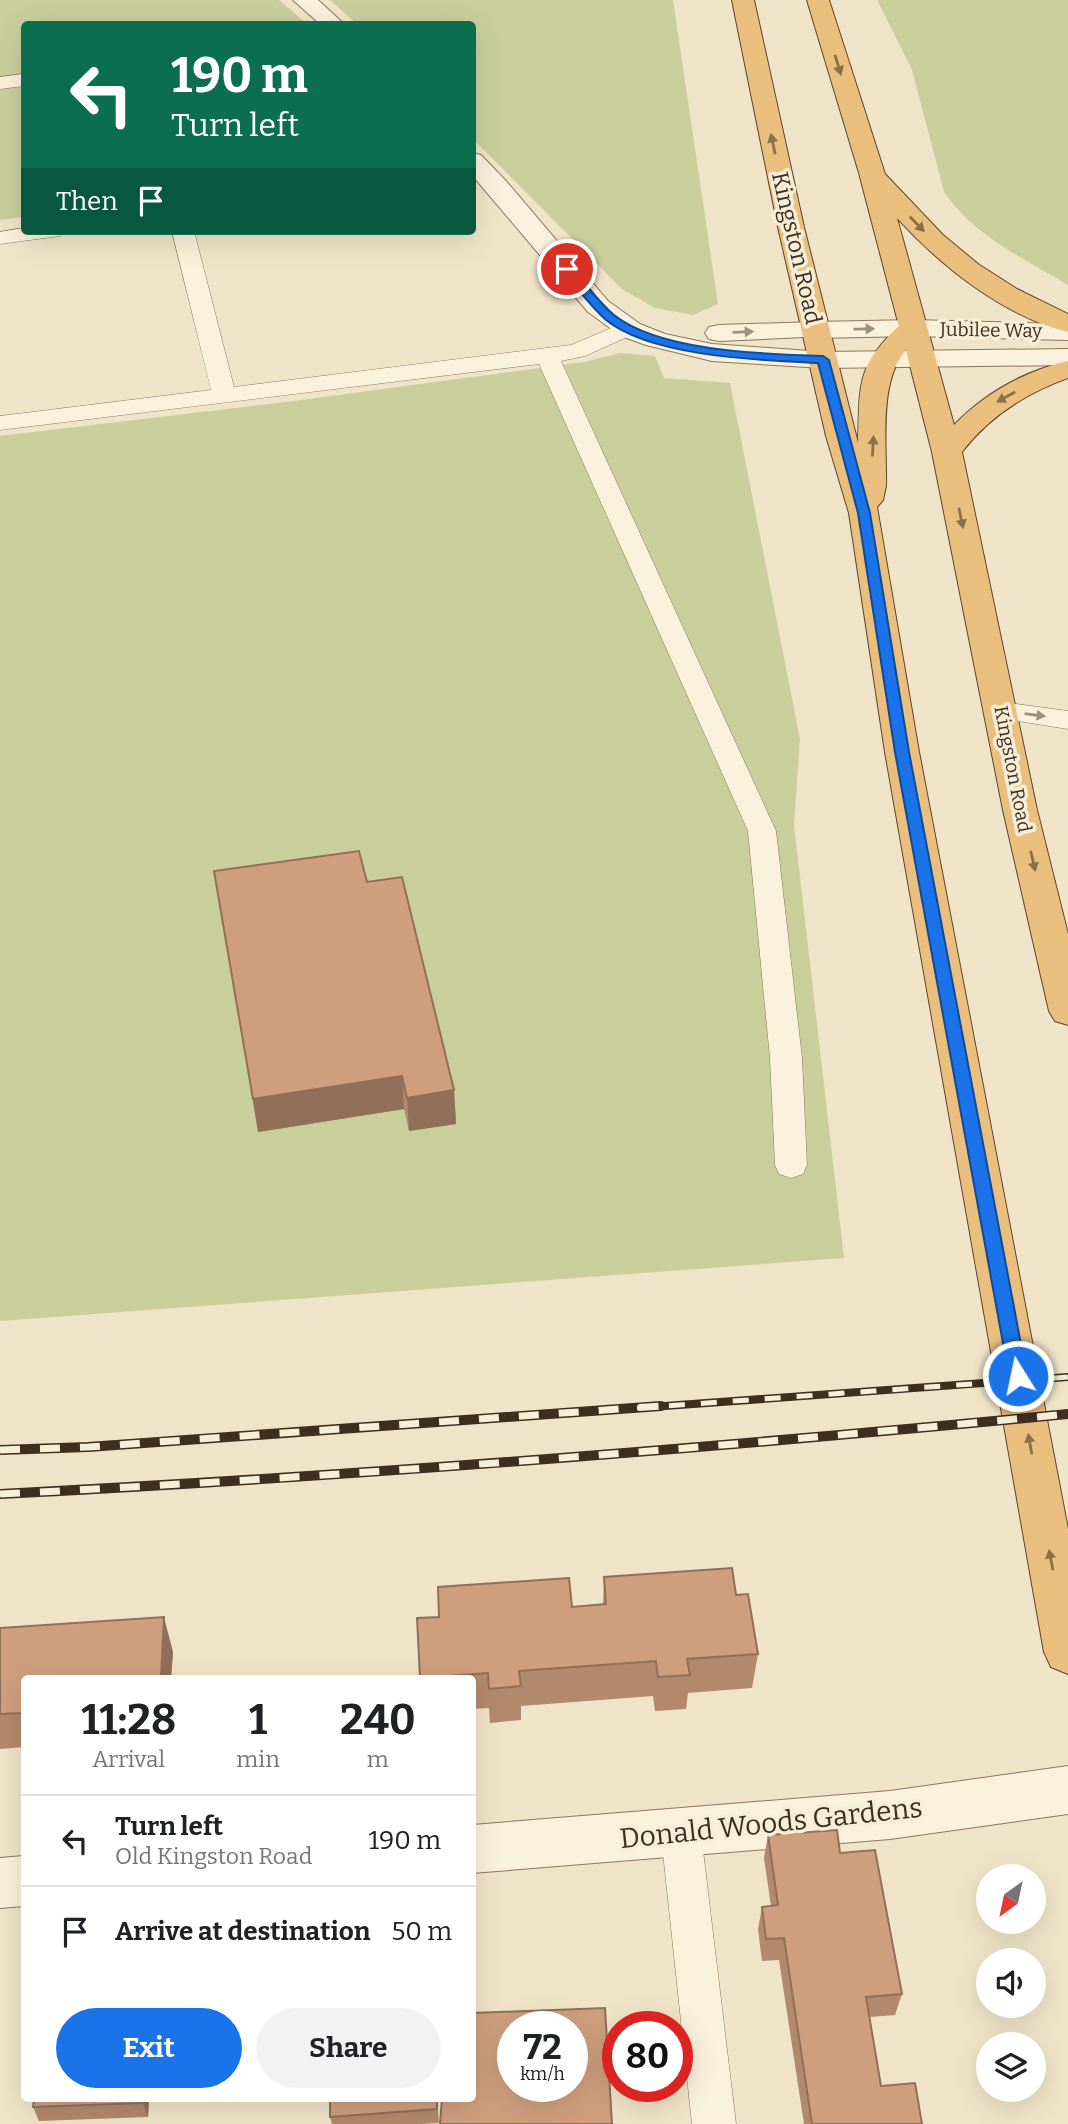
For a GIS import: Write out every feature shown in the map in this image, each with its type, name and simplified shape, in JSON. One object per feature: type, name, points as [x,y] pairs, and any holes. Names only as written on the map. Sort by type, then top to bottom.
[{"type":"highway","name":"Kingston Road","points":[[743,0],[815,330],[864,513],[902,752],[1068,1652]]},
{"type":"highway","name":"Kingston Road","points":[[818,0],[872,173],[947,452],[1002,711],[1020,810],[1063,969],[1068,1011]]},
{"type":"highway","points":[[872,173],[918,226],[958,260],[1011,294],[1068,324]]},
{"type":"highway","points":[[864,513],[871,486],[874,382],[882,359],[913,328]]},
{"type":"highway","points":[[947,452],[963,428],[990,406],[1068,369]]},
{"type":"street","points":[[304,0],[329,21]]},
{"type":"street","points":[[476,165],[598,307],[639,333]]},
{"type":"street","name":"Jubilee Way","points":[[639,333],[913,328],[1068,332]]},
{"type":"street","name":"Jubilee Way","points":[[639,333],[698,350],[751,356],[823,360],[1068,357]]},
{"type":"street","name":"Donald Woods Gardens","points":[[476,1849],[890,1815],[1068,1790]]},
{"type":"street","points":[[0,1883],[21,1881]]},
{"type":"lane","points":[[0,83],[21,80]]},
{"type":"lane","points":[[0,237],[21,235]]},
{"type":"lane","points":[[184,235],[224,396]]},
{"type":"lane","points":[[0,423],[547,356],[577,351],[639,333]]},
{"type":"lane","points":[[547,356],[762,831],[786,1058],[791,1165]]},
{"type":"lane","points":[[1002,711],[1068,720]]},
{"type":"lane","points":[[681,1834],[714,2124]]},
{"type":"green space","points":[[0,0],[279,0],[304,21],[21,21],[21,217],[0,220]]},
{"type":"green space","points":[[330,0],[673,0],[718,304],[693,315],[655,308],[622,289],[476,142],[476,21],[354,21]]},
{"type":"green space","points":[[877,0],[1068,0],[1068,285],[985,234],[956,208],[944,192],[912,70]]},
{"type":"green space","points":[[620,353],[655,356],[664,378],[730,383],[800,739],[794,825],[844,1258],[0,1321],[0,436],[286,402],[584,362]]},
{"type":"building","points":[[359,851],[367,882],[402,877],[454,1090],[407,1098],[402,1076],[253,1099],[214,871]]},
{"type":"building","points":[[732,1568],[736,1595],[748,1594],[758,1654],[687,1659],[690,1675],[658,1677],[656,1661],[519,1671],[521,1686],[489,1689],[488,1673],[420,1675],[417,1618],[439,1617],[438,1587],[569,1578],[572,1607],[606,1604],[604,1577]]},
{"type":"building","points":[[164,1617],[161,1675],[21,1675],[21,1713],[0,1714],[0,1628]]},
{"type":"building","points":[[837,1830],[840,1853],[875,1850],[902,1994],[866,1997],[881,2086],[915,2083],[922,2124],[812,2124],[784,1938],[766,1939],[762,1907],[778,1905],[768,1835]]},
{"type":"building","points":[[605,2008],[605,2011],[602,2011],[602,2102],[611,2102],[612,2124],[440,2124],[442,2102],[476,2102],[476,2013],[497,2012],[497,2102],[588,2102],[588,2011],[525,2011]]},
{"type":"building","points":[[34,2102],[143,2102],[143,2103],[33,2107]]},
{"type":"building","points":[[330,2102],[437,2102],[437,2109],[330,2117]]},
{"type":"railway","points":[[637,1408],[1068,1377]]},
{"type":"railway","points":[[0,1450],[88,1447],[661,1406]]},
{"type":"railway","points":[[0,1494],[534,1460],[1068,1414]]},
{"type":"route","points":[[567,269],[598,307],[611,318],[651,338],[698,350],[823,360],[841,436],[864,513],[902,752],[1018,1376]]}]
